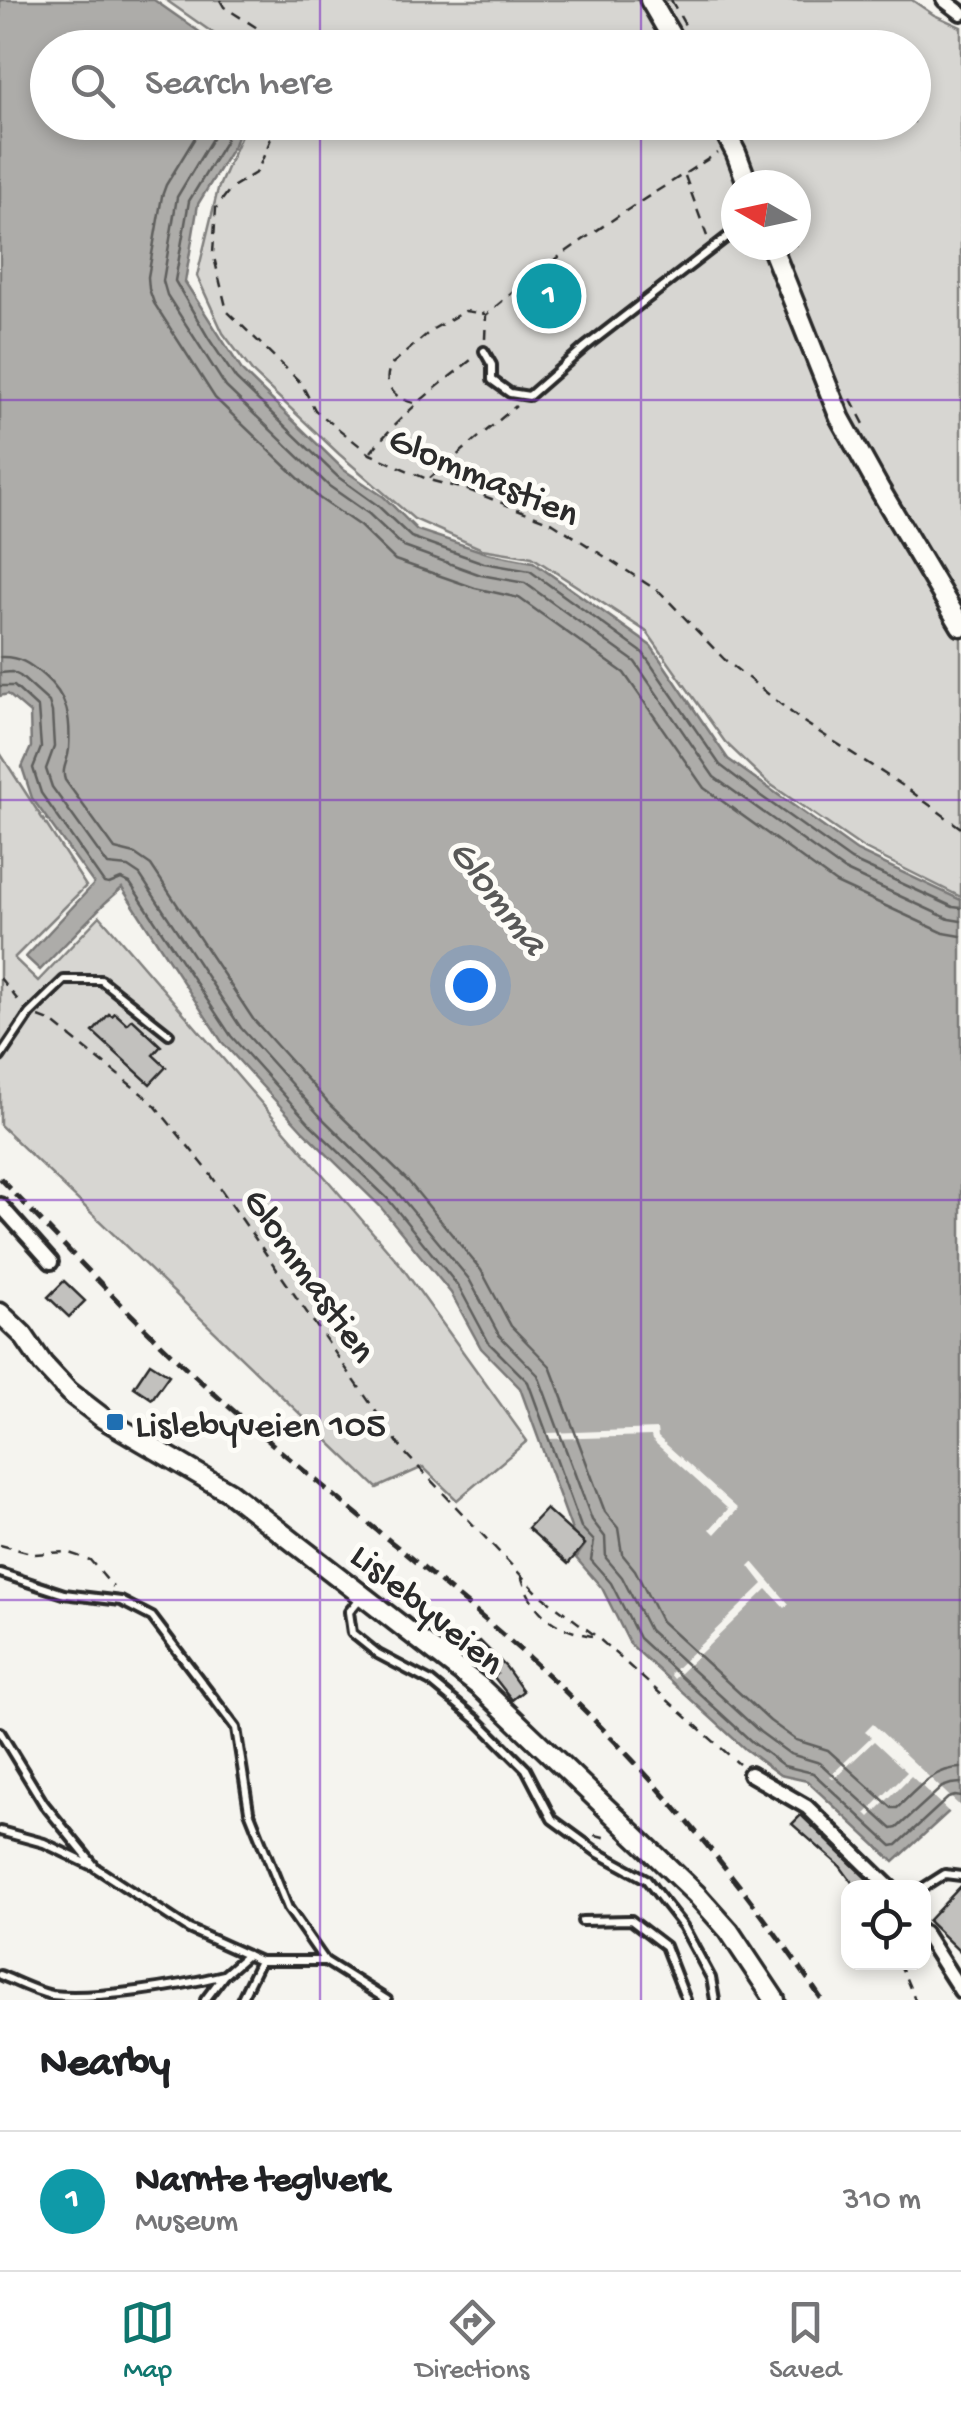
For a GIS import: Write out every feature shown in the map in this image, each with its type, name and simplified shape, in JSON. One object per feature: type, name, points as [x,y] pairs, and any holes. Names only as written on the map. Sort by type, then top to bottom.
[{"type":"street","points":[[650,0],[675,30]]},
{"type":"street","points":[[944,0],[961,12]]},
{"type":"street","points":[[729,140],[742,170]]},
{"type":"street","points":[[777,260],[840,418],[961,625]]},
{"type":"street","points":[[0,1205],[51,1262]]},
{"type":"street","name":"Lislebyveien","points":[[0,1314],[24,1336],[69,1392],[104,1419],[228,1492],[479,1686],[696,1894],[729,1931],[775,2000]]},
{"type":"street","points":[[750,1774],[808,1807],[882,1880]]},
{"type":"street","points":[[931,1944],[961,1991]]},
{"type":"lane","points":[[484,351],[492,365],[492,380],[510,393],[528,396],[721,242]]},
{"type":"lane","points":[[0,1057],[29,1014],[64,980],[101,980],[169,1034]]},
{"type":"lane","points":[[0,1573],[64,1594],[121,1601],[152,1617],[236,1728],[249,1811],[288,1908],[325,1961],[387,2000]]},
{"type":"lane","points":[[363,1596],[349,1612],[352,1633],[378,1654],[430,1682],[478,1720],[526,1769],[552,1818],[597,1852],[646,1879],[683,1926],[711,1978],[715,2000]]},
{"type":"lane","points":[[0,1732],[44,1804],[96,1868]]},
{"type":"lane","points":[[0,1831],[44,1843],[96,1868],[189,1929],[260,1961],[325,1961]]},
{"type":"lane","points":[[931,1883],[945,1874],[961,1876]]},
{"type":"lane","points":[[582,1920],[631,1920],[665,1946],[686,2000]]},
{"type":"lane","points":[[205,2000],[224,1975],[247,1955]]},
{"type":"lane","points":[[241,2000],[260,1961]]},
{"type":"lane","points":[[0,1976],[55,1996],[102,1998],[224,1975]]},
{"type":"path","points":[[220,0],[224,7],[260,30]]},
{"type":"path","points":[[671,0],[680,30]]},
{"type":"path","name":"Glommastien","points":[[270,140],[257,172],[231,188],[216,208],[213,253],[227,311],[302,383],[315,410],[370,454],[428,480],[471,491],[552,523],[662,594],[724,658],[802,720],[961,828]]},
{"type":"path","points":[[370,454],[416,402],[484,351],[486,314],[569,248],[731,144]]},
{"type":"path","points":[[684,174],[712,250]]},
{"type":"path","points":[[416,402],[400,400],[392,392],[386,379],[392,364],[434,329],[465,311],[486,314]]},
{"type":"path","points":[[848,393],[871,439]]},
{"type":"path","points":[[428,480],[528,396]]},
{"type":"path","name":"Glommastien","points":[[0,978],[29,1014],[52,1022],[152,1102],[206,1168],[406,1453],[538,1592],[596,1636],[750,1774]]},
{"type":"path","points":[[0,1545],[34,1554],[66,1552],[90,1560],[121,1601]]},
{"type":"path","points":[[520,1573],[526,1592],[556,1626],[596,1636]]},
{"type":"path","points":[[565,1828],[614,1840]]},
{"type":"path","points":[[903,1970],[914,2000]]},
{"type":"shaded area","points":[[166,0],[912,0],[961,27],[961,897],[863,848],[767,782],[725,742],[647,632],[532,557],[482,549],[414,519],[254,374],[223,333],[197,276],[218,189],[239,140],[931,140],[931,30],[209,30]]},
{"type":"shaded area","points":[[0,753],[86,886],[14,958],[38,981],[100,916],[399,1263],[527,1441],[457,1500],[423,1467],[377,1488],[0,1125]]},
{"type":"water","name":"Glomma","points":[[0,0],[154,0],[197,30],[30,30],[30,140],[236,140],[198,204],[185,282],[243,372],[344,470],[384,497],[417,530],[487,553],[533,562],[651,646],[728,759],[857,851],[961,900],[961,1810],[956,1805],[894,1862],[807,1781],[780,1775],[745,1749],[630,1644],[602,1588],[576,1558],[585,1545],[573,1533],[520,1388],[481,1348],[451,1293],[379,1205],[303,1131],[222,1042],[122,888],[40,970],[26,957],[94,884],[32,798],[22,767],[31,747],[30,713],[8,694],[0,696]]},
{"type":"pier","points":[[657,1429],[658,1437],[738,1509],[715,1534],[710,1529],[728,1509],[651,1436],[548,1439],[548,1433]]},
{"type":"pier","points":[[753,1562],[789,1604],[785,1608],[767,1589],[674,1679],[670,1674],[763,1584],[749,1566]]},
{"type":"pier","points":[[873,1724],[961,1807],[961,1815],[956,1811],[952,1815],[911,1776],[870,1817],[866,1813],[907,1772],[874,1741],[834,1779],[830,1776],[871,1737],[865,1732]]},
{"type":"building","points":[[115,1013],[127,1024],[132,1019],[161,1046],[153,1055],[166,1067],[150,1084],[93,1032],[109,1014]]},
{"type":"building","points":[[64,1281],[85,1301],[69,1317],[48,1297]]},
{"type":"building","points":[[150,1363],[169,1375],[152,1399],[134,1387]]},
{"type":"building","points":[[546,1509],[585,1544],[568,1564],[528,1528]]},
{"type":"building","points":[[480,1641],[523,1691],[512,1700],[494,1677],[497,1674],[472,1649]]},
{"type":"building","points":[[801,1815],[868,1880],[850,1880],[840,1866],[792,1824]]},
{"type":"building","points":[[961,1886],[961,1953],[931,1924],[931,1918]]},
{"type":"railway","points":[[0,1178],[208,1388],[488,1622],[569,1695],[685,1819],[756,1907],[822,2000]]},
{"type":"place","name":"Narnte teglverk","points":[[549,296]]},
{"type":"place","name":"Lislebyveien 105","points":[[115,1422]]}]
